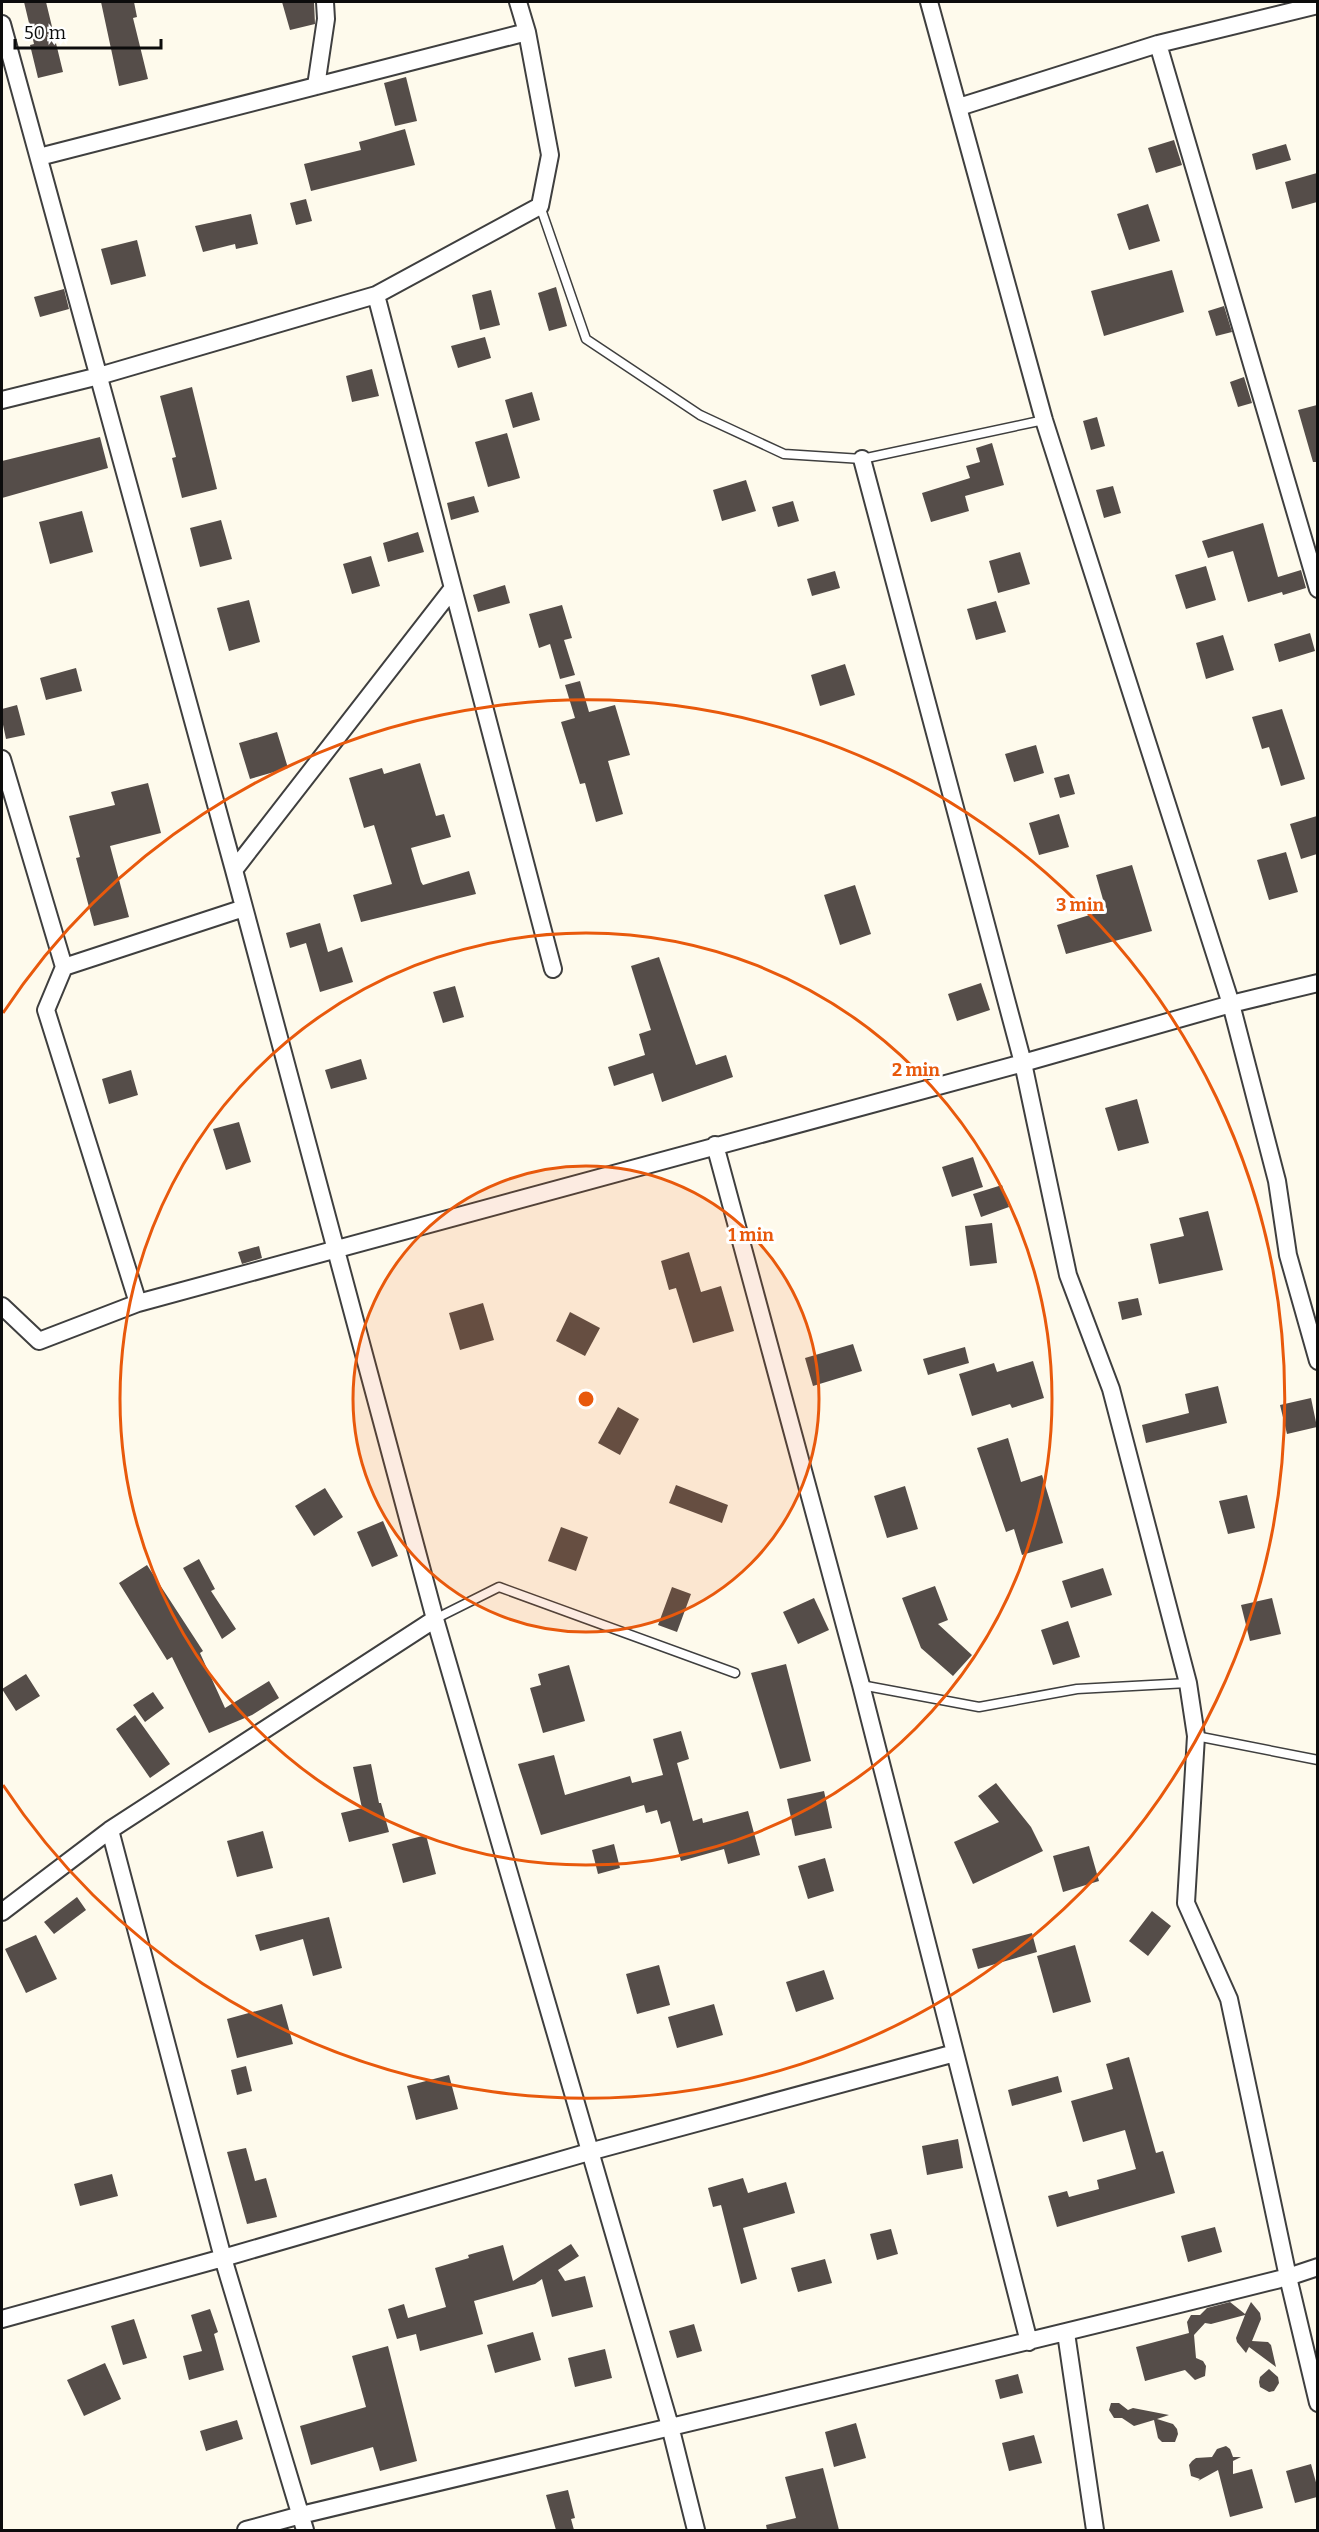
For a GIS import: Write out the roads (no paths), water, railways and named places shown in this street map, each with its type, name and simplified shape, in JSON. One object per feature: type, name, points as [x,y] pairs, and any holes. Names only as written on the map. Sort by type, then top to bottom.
[{"type":"street","points":[[316,86],[326,19],[325,2]]},
{"type":"street","points":[[2,400],[99,376],[376,295],[540,206],[549,155],[527,32],[518,2]]},
{"type":"street","points":[[929,2],[1044,420],[1231,1004],[1276,1181],[1288,1255],[1317,1361]]},
{"type":"street","points":[[959,107],[1158,44],[1317,5]]},
{"type":"street","points":[[2,24],[234,870],[435,1619],[670,2426],[696,2530]]},
{"type":"street","points":[[39,157],[527,32]]},
{"type":"street","points":[[1158,44],[1317,590]]},
{"type":"street","points":[[376,295],[553,969]]},
{"type":"street","points":[[862,459],[1023,1063],[1068,1275],[1111,1389],[1188,1683],[1196,1736],[1186,1903],[1229,1999],[1317,2403]]},
{"type":"street","points":[[234,870],[453,588]]},
{"type":"street","points":[[2,759],[64,967],[46,1010],[138,1303]]},
{"type":"street","points":[[64,967],[244,909]]},
{"type":"street","points":[[2,1306],[39,1341],[138,1303],[336,1251],[1231,1004],[1317,983]]},
{"type":"street","points":[[715,1145],[861,1685],[1029,2342]]},
{"type":"street","points":[[2,1911],[110,1830],[435,1619]]},
{"type":"street","points":[[110,1830],[223,2258],[303,2523]]},
{"type":"street","points":[[2,2319],[223,2258],[589,2152],[955,2053]]},
{"type":"street","points":[[246,2530],[303,2523],[670,2426],[1066,2333],[1288,2277],[1317,2267]]},
{"type":"street","points":[[1066,2333],[1095,2530]]},
{"type":"lane","points":[[540,206],[586,339],[700,415],[784,454],[862,459],[1044,420]]},
{"type":"lane","points":[[435,1619],[499,1587],[735,1673]]},
{"type":"lane","points":[[861,1685],[979,1707],[1077,1689],[1188,1683]]},
{"type":"lane","points":[[1196,1736],[1317,1760]]}]
